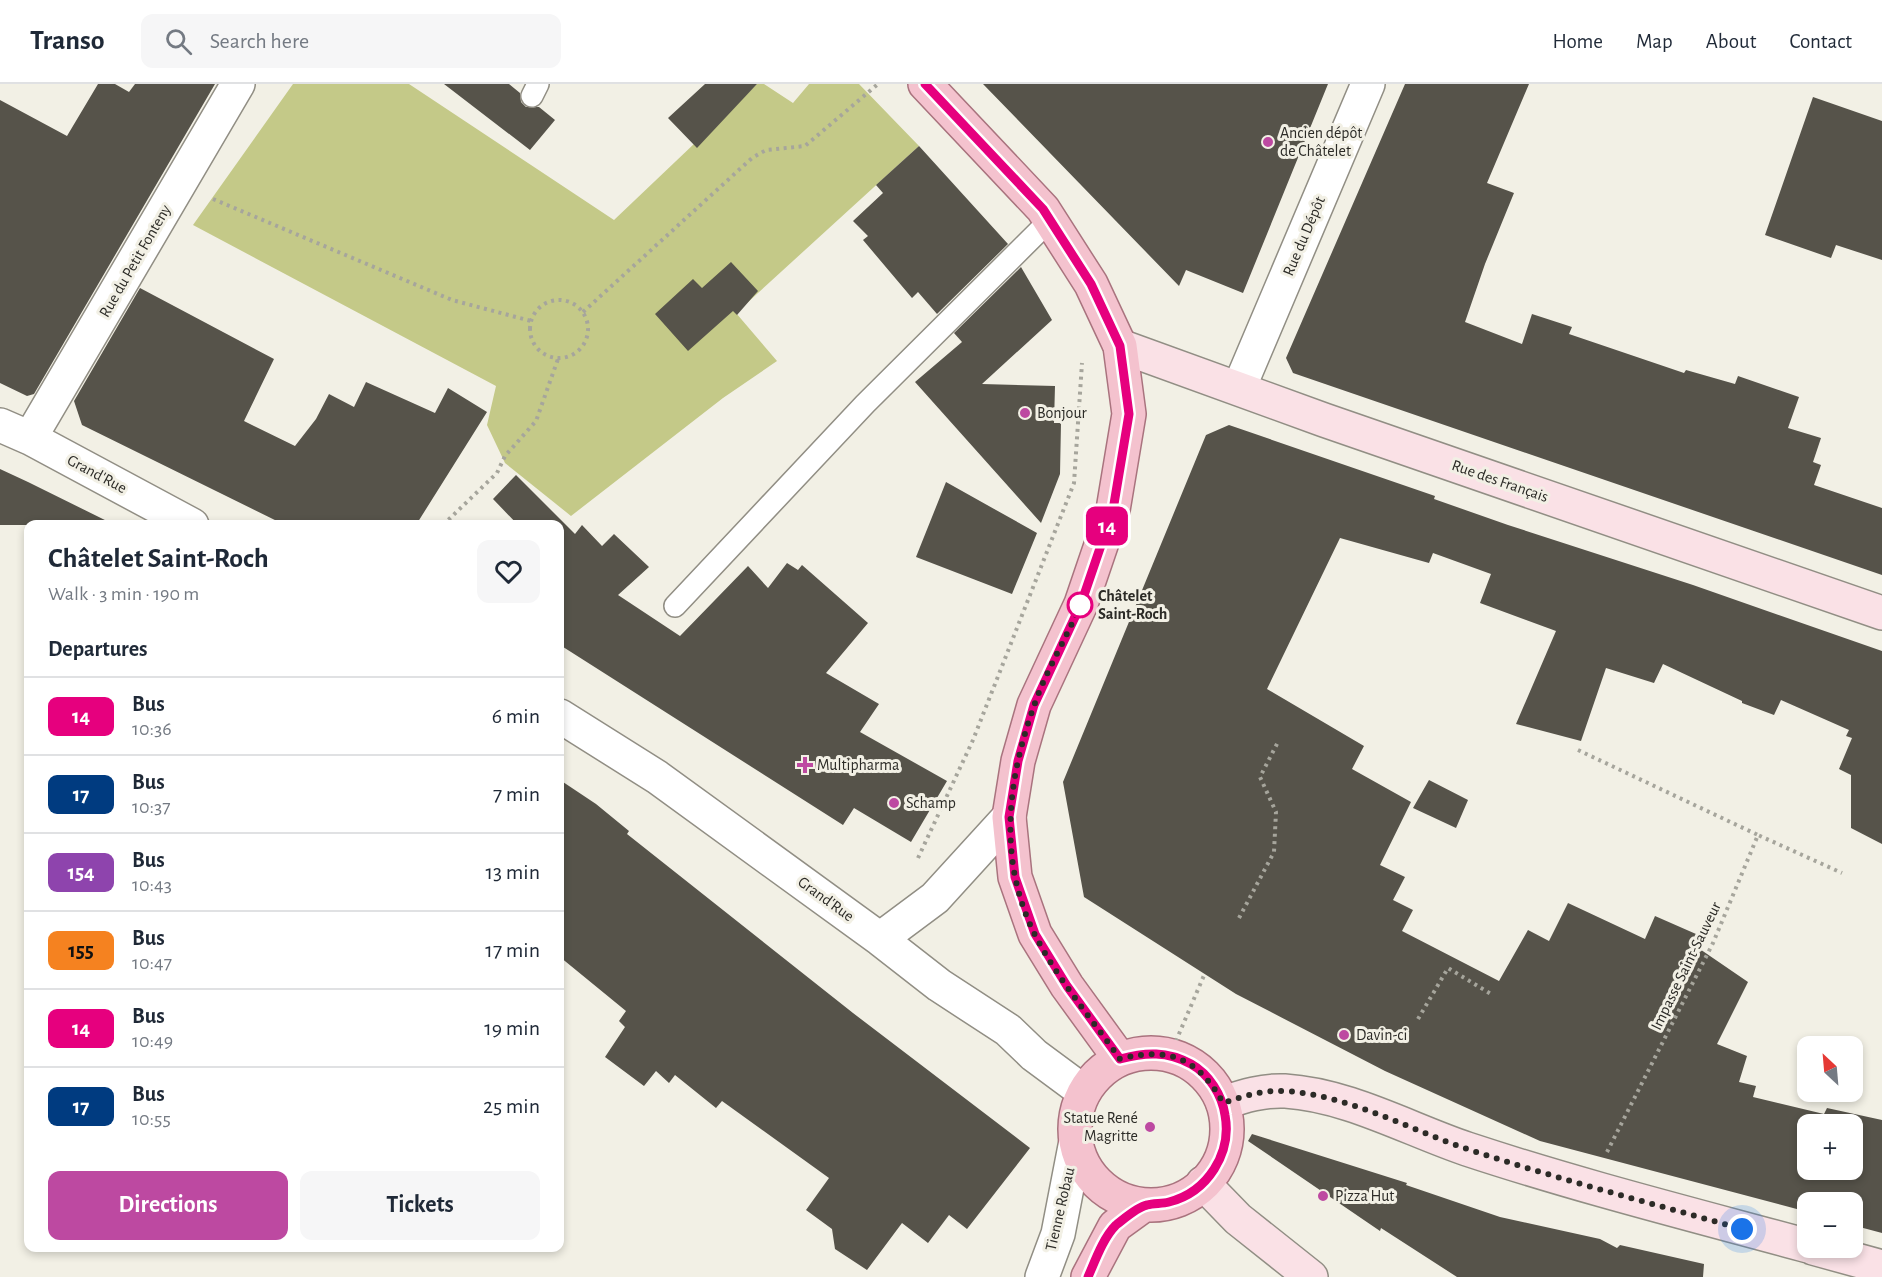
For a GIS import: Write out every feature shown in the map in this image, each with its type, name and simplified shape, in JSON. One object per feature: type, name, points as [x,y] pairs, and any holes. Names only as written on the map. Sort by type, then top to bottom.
[{"type":"main road","points":[[926,84],[1043,209],[1091,284],[1120,346],[1129,414],[1113,510],[1081,604],[1034,705],[1018,761],[1009,817],[1015,877],[1035,934],[1067,986],[1120,1059]]},
{"type":"main road","name":"Rue des Français","points":[[1120,346],[1882,613]]},
{"type":"main road","points":[[1145,1052],[1170,1055],[1193,1065],[1211,1082],[1223,1103],[1227,1128],[1224,1153],[1211,1175],[1193,1192],[1170,1202],[1144,1205],[1121,1198],[1099,1185],[1084,1165],[1076,1141],[1076,1116],[1084,1092],[1100,1073],[1120,1059],[1145,1052]]},
{"type":"main road","points":[[1223,1103],[1254,1093],[1275,1092],[1327,1098],[1466,1148],[1590,1187],[1797,1243]]},
{"type":"main road","points":[[1203,1182],[1238,1219],[1311,1277]]},
{"type":"main road","points":[[1088,1277],[1115,1226],[1144,1205]]},
{"type":"main road","points":[[1849,1258],[1882,1267]]},
{"type":"street","name":"Rue du Petit Fonteny","points":[[30,438],[238,84]]},
{"type":"street","name":"Rue du Dépôt","points":[[1239,388],[1368,84]]},
{"type":"street","name":"Grand'Rue","points":[[0,425],[30,438],[183,520]]},
{"type":"street","name":"Grand'Rue","points":[[564,719],[657,777],[880,939],[939,985],[1008,1030],[1034,1055],[1084,1092]]},
{"type":"street","points":[[880,939],[935,897],[1009,817]]},
{"type":"street","name":"Tienne Robau","points":[[1042,1277],[1058,1234],[1076,1141]]},
{"type":"lane","points":[[675,606],[865,404],[1050,220]]},
{"type":"path","points":[[583,312],[752,158],[766,150],[805,146],[878,84]]},
{"type":"path","points":[[180,185],[452,300],[531,321]]},
{"type":"path","points":[[560,300],[573,303],[583,312],[588,324],[588,337],[582,348],[571,356],[558,359],[545,355],[535,347],[530,334],[531,321],[542,306],[560,300]]},
{"type":"path","points":[[915,866],[973,740],[1074,483],[1083,353]]},
{"type":"path","points":[[448,520],[497,473],[505,456],[536,421],[558,359]]},
{"type":"path","points":[[1239,918],[1274,852],[1276,812],[1260,777],[1279,740]]},
{"type":"path","points":[[1578,750],[1842,873]]},
{"type":"path","name":"Impasse Saint-Sauveur","points":[[1590,1187],[1713,943],[1758,835]]},
{"type":"path","points":[[1418,1019],[1448,968],[1491,994]]},
{"type":"path","points":[[1170,1055],[1205,974]]},
{"type":"green space","points":[[293,84],[409,84],[614,220],[757,84],[764,84],[793,103],[809,84],[859,84],[919,146],[736,313],[777,361],[723,398],[571,516],[505,463],[487,425],[496,386],[193,225]]},
{"type":"building","points":[[98,84],[115,84],[129,92],[135,84],[215,84],[34,394],[27,396],[0,383],[0,100],[67,136]]},
{"type":"building","points":[[444,84],[509,84],[520,93],[521,102],[526,107],[539,107],[555,120],[530,150]]},
{"type":"building","points":[[705,84],[757,84],[697,148],[668,118]]},
{"type":"building","points":[[983,84],[1328,84],[1243,293],[1186,270],[1179,286]]},
{"type":"building","points":[[1405,84],[1529,84],[1487,183],[1514,193],[1485,264],[1465,322],[1522,344],[1532,314],[1572,327],[1569,334],[1684,373],[1686,370],[1735,384],[1738,376],[1799,397],[1788,428],[1821,438],[1813,462],[1821,465],[1814,485],[1882,508],[1882,575],[1293,373],[1286,358]]},
{"type":"building","points":[[1813,97],[1882,121],[1882,260],[1836,245],[1831,258],[1765,235]]},
{"type":"building","points":[[919,146],[1008,244],[937,314],[918,292],[912,298],[863,240],[868,236],[853,221],[883,193],[876,185]]},
{"type":"building","points":[[731,262],[758,291],[737,315],[733,311],[688,351],[655,314],[693,279],[702,288]]},
{"type":"building","points":[[1021,267],[1052,320],[982,384],[1055,386],[1054,423],[1061,423],[1060,474],[1041,523],[915,382],[962,342],[954,333]]},
{"type":"building","points":[[140,288],[274,359],[244,421],[295,446],[316,419],[329,394],[354,407],[366,382],[435,413],[448,388],[487,412],[419,520],[275,520],[82,425],[74,401]]},
{"type":"building","points":[[1229,425],[1435,496],[1434,499],[1508,525],[1693,585],[1882,651],[1882,844],[1851,828],[1851,775],[1839,769],[1852,738],[1846,736],[1849,730],[1781,700],[1774,715],[1742,703],[1663,664],[1654,683],[1606,668],[1581,741],[1516,724],[1556,631],[1480,603],[1491,574],[1433,553],[1429,563],[1340,538],[1267,689],[1364,746],[1352,769],[1411,802],[1380,865],[1405,877],[1393,900],[1413,910],[1402,931],[1499,981],[1528,930],[1549,941],[1568,903],[1645,939],[1655,916],[1696,934],[1691,943],[1748,982],[1717,1044],[1747,1056],[1739,1082],[1756,1086],[1753,1097],[1824,1114],[1797,1114],[1797,1180],[1863,1180],[1863,1116],[1882,1120],[1882,1233],[1863,1228],[1863,1192],[1797,1192],[1797,1209],[1540,1141],[1385,1071],[1236,994],[1084,897],[1063,782],[1206,435]]},
{"type":"building","points":[[0,469],[105,520],[24,520],[24,525],[0,525]]},
{"type":"building","points":[[516,475],[561,520],[513,520],[493,499]]},
{"type":"building","points":[[946,482],[1037,533],[1012,594],[916,557]]},
{"type":"building","points":[[564,523],[575,534],[582,525],[602,546],[614,534],[649,567],[618,595],[680,636],[748,566],[768,588],[787,563],[798,570],[802,565],[868,623],[826,673],[879,704],[860,732],[947,781],[911,842],[854,808],[843,825],[564,648]]},
{"type":"building","points":[[1429,780],[1468,800],[1456,828],[1413,808]]},
{"type":"building","points":[[564,783],[596,804],[629,831],[627,834],[853,1013],[1030,1148],[967,1229],[949,1215],[928,1243],[902,1223],[867,1270],[835,1249],[832,1229],[806,1210],[829,1178],[722,1101],[716,1108],[675,1075],[669,1083],[656,1071],[644,1086],[605,1057],[625,1027],[619,1021],[626,1011],[564,960]]},
{"type":"building","points":[[1827,1108],[1854,1114],[1824,1114]]},
{"type":"building","points":[[1252,1134],[1407,1183],[1406,1185],[1500,1217],[1600,1239],[1617,1248],[1620,1245],[1704,1264],[1703,1277],[1457,1277],[1381,1228],[1380,1231],[1248,1141]]},
{"type":"bus line","name":"14","points":[[925,84],[1043,209],[1091,284],[1120,346],[1129,414],[1113,510],[1081,604],[1034,705],[1018,761],[1009,817],[1015,877],[1035,934],[1067,986],[1120,1059],[1145,1052],[1170,1055],[1193,1065],[1211,1082],[1223,1103],[1227,1128],[1224,1153],[1211,1175],[1193,1192],[1170,1202],[1144,1205],[1115,1226],[1098,1254],[1088,1277]]},
{"type":"place","name":"Ancien dépôt de Châtelet","points":[[1268,142]]},
{"type":"place","name":"Bonjour","points":[[1025,413]]},
{"type":"place","name":"Châtelet Saint-Roch","points":[[1080,605]]},
{"type":"place","name":"Multipharma","points":[[805,765]]},
{"type":"place","name":"Schamp","points":[[894,803]]},
{"type":"place","name":"Davin-ci","points":[[1344,1035]]},
{"type":"place","name":"Statue René Magritte","points":[[1150,1127]]},
{"type":"place","name":"Pizza Hut","points":[[1323,1196]]},
{"type":"route","points":[[1080,605],[1034,705],[1018,761],[1009,817],[1015,877],[1035,934],[1067,986],[1120,1059],[1145,1052],[1170,1055],[1193,1065],[1211,1082],[1223,1103],[1254,1093],[1285,1091],[1327,1098],[1466,1148],[1590,1187],[1742,1229]]}]
